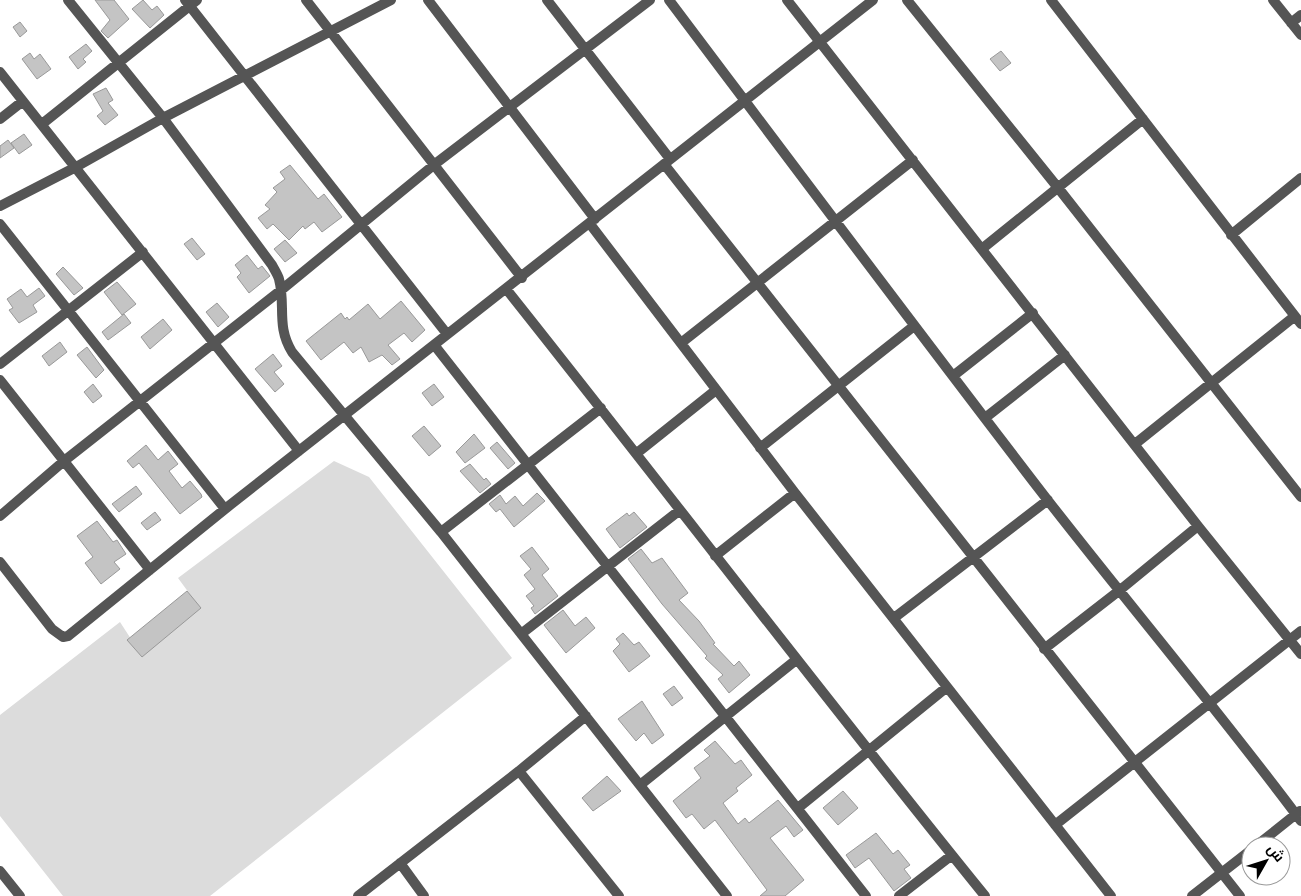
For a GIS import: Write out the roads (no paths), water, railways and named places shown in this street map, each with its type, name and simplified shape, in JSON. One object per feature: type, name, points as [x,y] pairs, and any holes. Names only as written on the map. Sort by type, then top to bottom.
[{"type":"street","points":[[68,0],[163,118],[272,265],[279,279],[282,329],[285,341],[343,417],[441,532],[727,896]]},
{"type":"street","points":[[306,0],[329,32],[436,164],[522,278]]},
{"type":"street","points":[[0,206],[76,167],[163,118],[391,0]]},
{"type":"street","points":[[428,0],[760,448],[1108,892],[1096,896]]},
{"type":"street","points":[[547,0],[586,50],[757,283],[1240,896]]},
{"type":"street","points":[[0,516],[64,461],[280,291],[436,164],[650,0]]},
{"type":"street","points":[[669,0],[834,222],[1048,500],[1299,816],[1270,836]]},
{"type":"street","points":[[787,0],[1034,313],[1198,526],[1301,654]]},
{"type":"street","points":[[0,562],[47,623],[63,637],[76,631],[225,509],[522,278],[873,0]]},
{"type":"street","points":[[907,0],[1059,189],[1301,498]]},
{"type":"street","points":[[1051,0],[1298,320],[1210,384],[1135,444]]},
{"type":"street","points":[[1273,0],[1301,35]]},
{"type":"street","points":[[42,124],[118,64],[191,2],[244,76],[448,334]]},
{"type":"street","points":[[1292,23],[1301,15]]},
{"type":"street","points":[[0,72],[299,451]]},
{"type":"street","points":[[0,119],[23,101]]},
{"type":"street","points":[[983,248],[1059,189],[1143,119]]},
{"type":"street","points":[[681,343],[913,160]]},
{"type":"street","points":[[1232,235],[1301,178]]},
{"type":"street","points":[[0,224],[138,402],[225,509]]},
{"type":"street","points":[[0,364],[67,309],[143,252]]},
{"type":"street","points":[[506,290],[637,453],[796,660],[985,896]]},
{"type":"street","points":[[953,376],[1034,313]]},
{"type":"street","points":[[760,448],[914,326]]},
{"type":"street","points":[[435,346],[866,896]]},
{"type":"street","points":[[985,418],[1065,355]]},
{"type":"street","points":[[0,380],[150,570]]},
{"type":"street","points":[[637,453],[716,390]]},
{"type":"street","points":[[441,532],[600,408]]},
{"type":"street","points":[[715,556],[795,493]]},
{"type":"street","points":[[894,618],[972,556],[1048,500]]},
{"type":"street","points":[[521,634],[680,510]]},
{"type":"street","points":[[1044,649],[1198,526]]},
{"type":"street","points":[[1055,825],[1211,704],[1301,631]]},
{"type":"street","points":[[640,785],[796,660]]},
{"type":"street","points":[[798,808],[947,687]]},
{"type":"street","points":[[358,896],[519,771],[586,716]]},
{"type":"street","points":[[519,771],[619,896]]},
{"type":"street","points":[[899,896],[952,855]]},
{"type":"street","points":[[1192,896],[1241,858]]},
{"type":"street","points":[[400,863],[424,896]]},
{"type":"street","points":[[0,870],[20,896]]}]
